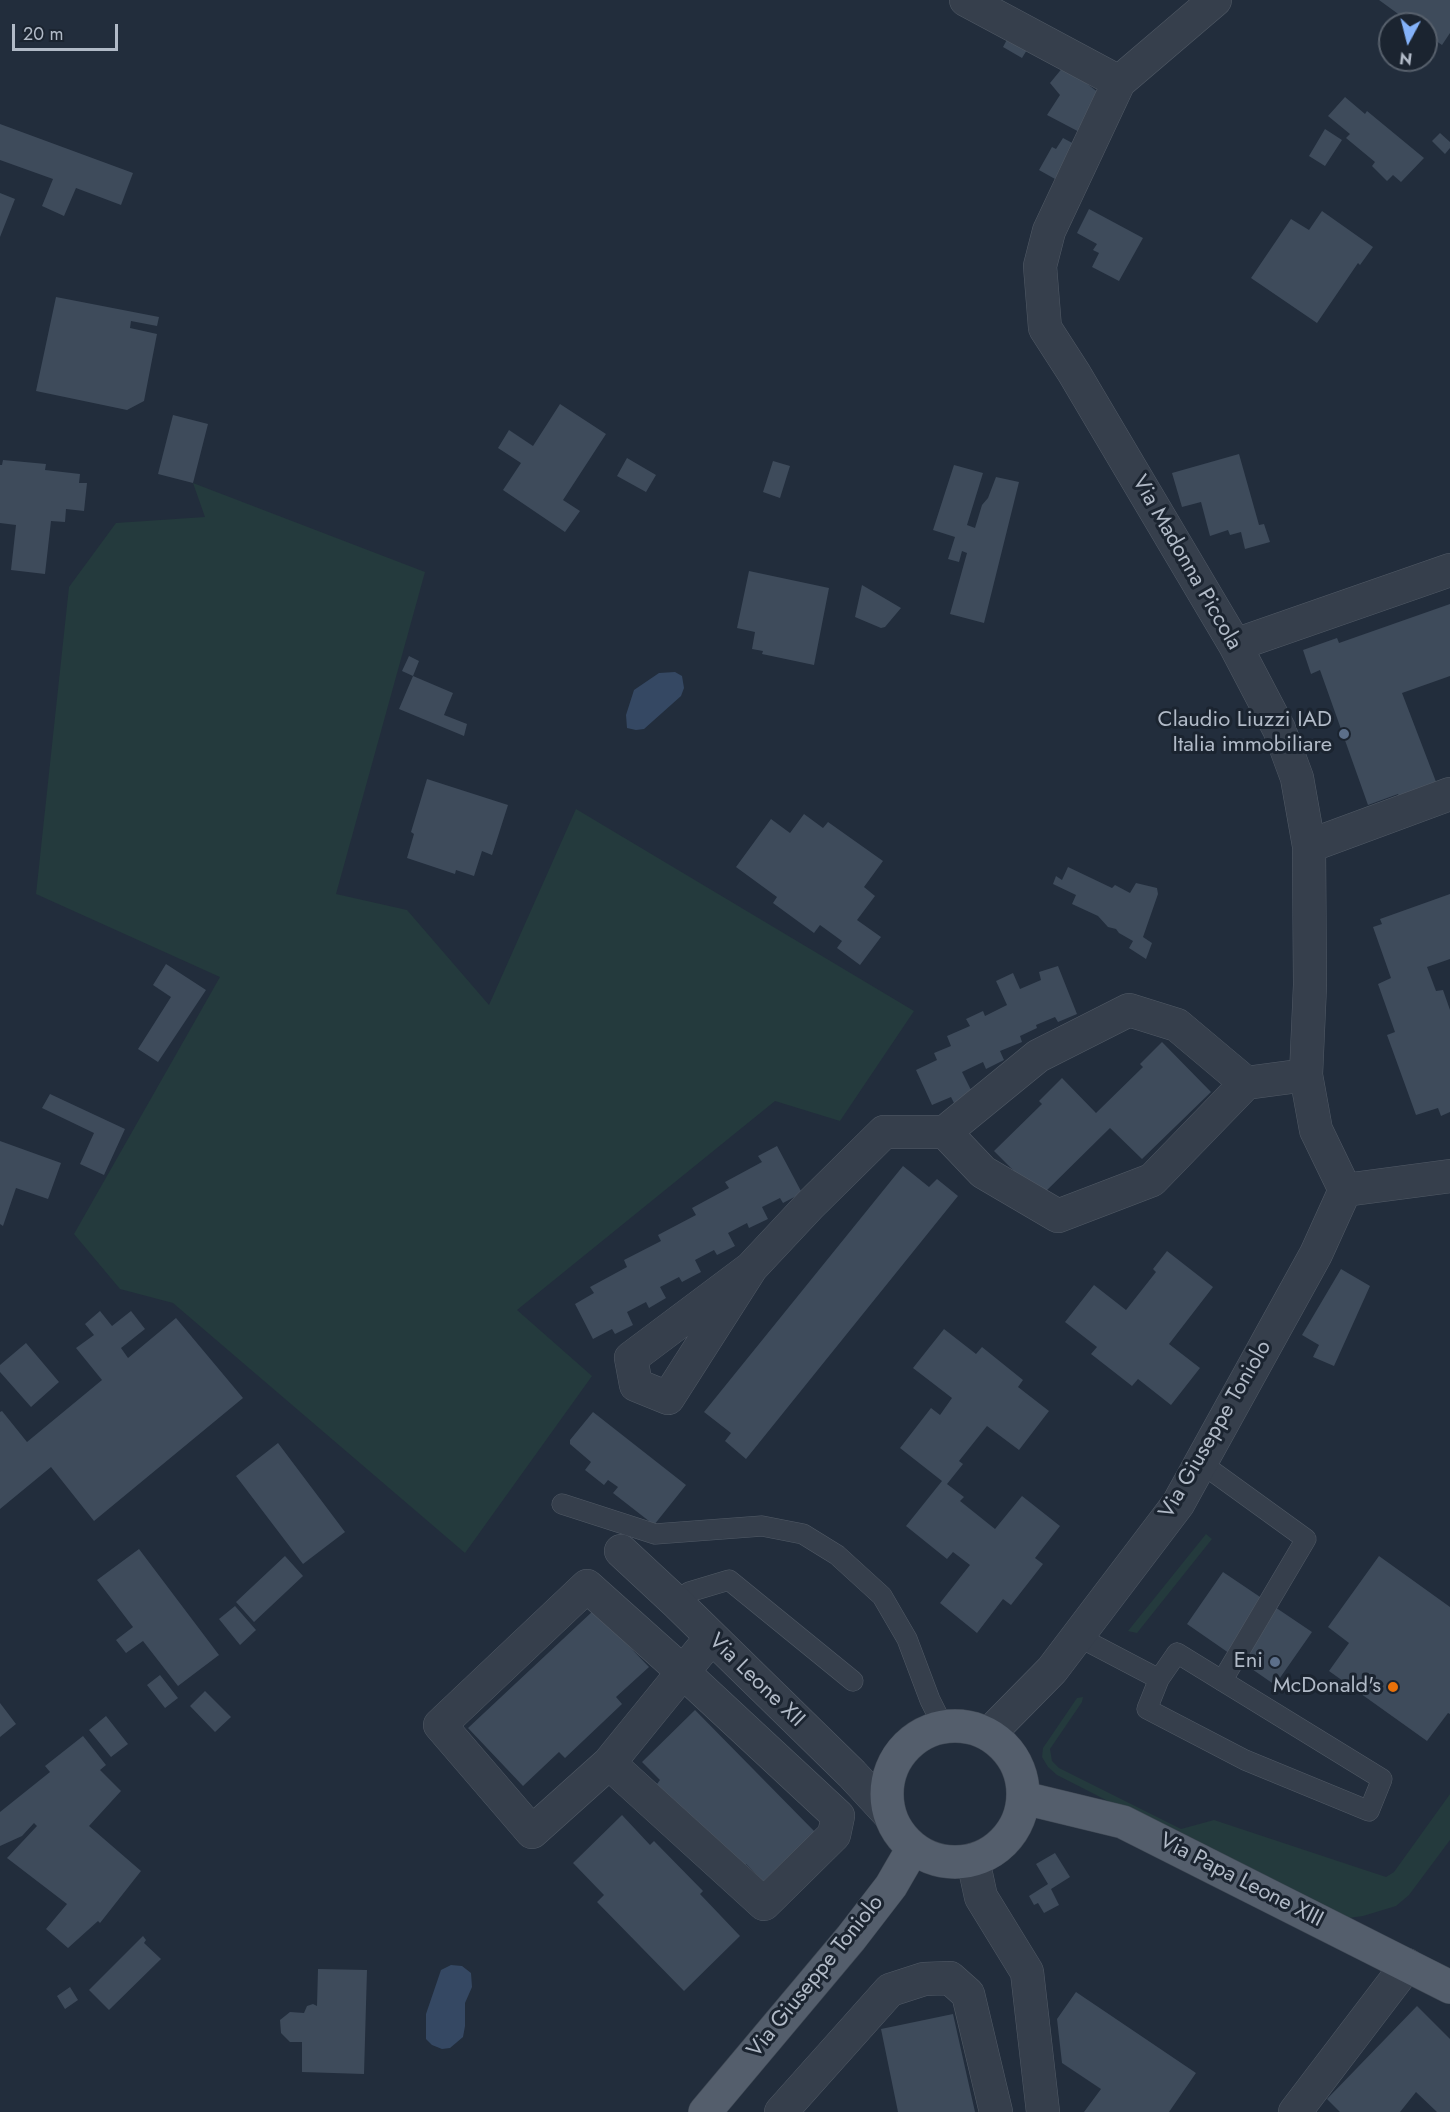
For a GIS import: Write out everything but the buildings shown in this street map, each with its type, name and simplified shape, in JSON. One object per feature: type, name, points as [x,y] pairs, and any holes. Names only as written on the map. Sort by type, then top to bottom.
[{"type":"main road","points":[[943,1726],[967,1726],[989,1734],[1008,1750],[1020,1773],[1024,1798],[1019,1819],[1008,1837],[993,1851],[973,1860],[952,1862],[932,1858],[913,1848],[902,1839],[889,1814],[886,1790],[891,1768],[903,1748],[921,1734],[943,1726]]},
{"type":"main road","name":"Via Papa Leone XIII","points":[[1024,1798],[1122,1822],[1450,1987]]},
{"type":"main road","name":"Via Giuseppe Toniolo","points":[[716,2109],[891,1886],[913,1848]]},
{"type":"street","points":[[966,0],[1119,82]]},
{"type":"street","name":"Via Madonna Piccola","points":[[1215,0],[1119,82],[1049,231],[1040,266],[1046,328],[1235,645],[1279,729],[1297,778],[1309,846],[1310,985],[1306,1075],[1316,1130],[1345,1190]]},
{"type":"street","points":[[1235,645],[1450,570]]},
{"type":"street","points":[[1309,846],[1450,794]]},
{"type":"street","points":[[751,1268],[810,1204],[884,1132],[945,1132],[1038,1056],[1128,1010],[1177,1025],[1246,1083]]},
{"type":"street","points":[[945,1132],[983,1173],[1058,1216],[1152,1180],[1246,1083],[1306,1075]]},
{"type":"street","points":[[1345,1190],[1450,1176]]},
{"type":"street","name":"Via Giuseppe Toniolo","points":[[989,1734],[1052,1670],[1178,1504],[1316,1254],[1345,1190]]},
{"type":"street","name":"Via Leone XII","points":[[621,1551],[852,1774],[889,1814]]},
{"type":"street","points":[[609,1763],[764,1904],[834,1835],[838,1816],[683,1672],[587,1586],[440,1725],[532,1832],[609,1763],[683,1672],[711,1638]]},
{"type":"street","points":[[973,1860],[981,1897],[1027,1972],[1043,2112]]},
{"type":"street","points":[[1295,2112],[1407,1965]]},
{"type":"street","points":[[781,2112],[890,1990],[924,1979],[950,1978],[968,1994],[996,2112]]},
{"type":"lane","points":[[1201,1463],[1306,1539],[1222,1681]]},
{"type":"lane","points":[[562,1504],[655,1534],[762,1526],[803,1534],[837,1555],[882,1596],[907,1639],[930,1700],[943,1726]]},
{"type":"lane","points":[[677,1603],[689,1592],[729,1581],[853,1681]]},
{"type":"lane","points":[[1077,1636],[1159,1679]]},
{"type":"lane","points":[[1177,1653],[1222,1681],[1382,1779],[1369,1811],[1245,1760],[1147,1709],[1159,1679],[1177,1653]]},
{"type":"green space","points":[[193,483],[425,572],[336,894],[407,910],[489,1005],[576,809],[914,1011],[840,1121],[775,1101],[517,1310],[592,1376],[465,1553],[173,1303],[120,1289],[74,1234],[220,977],[36,894],[69,587],[116,523],[205,517]]},
{"type":"green space","points":[[1206,1534],[1212,1539],[1137,1633],[1128,1631]]},
{"type":"green space","points":[[1083,1697],[1082,1702],[1050,1749],[1052,1761],[1059,1768],[1181,1829],[1214,1820],[1386,1877],[1394,1872],[1450,1794],[1450,1840],[1409,1895],[1396,1906],[1363,1916],[1348,1918],[1333,1916],[1057,1775],[1042,1757],[1043,1748],[1077,1698]]},
{"type":"water","points":[[675,672],[682,676],[684,688],[681,696],[644,729],[627,728],[626,715],[634,690],[659,673]]},
{"type":"water","points":[[451,1965],[462,1966],[471,1973],[472,1987],[465,2003],[463,2037],[450,2048],[442,2049],[432,2045],[426,2039],[426,2014],[441,1970]]},
{"type":"place","name":"Claudio Liuzzi IAD Italia immobiliare","points":[[1344,734]]},
{"type":"place","name":"Eni","points":[[1275,1662]]},
{"type":"place","name":"McDonald's","points":[[1393,1687]]}]
